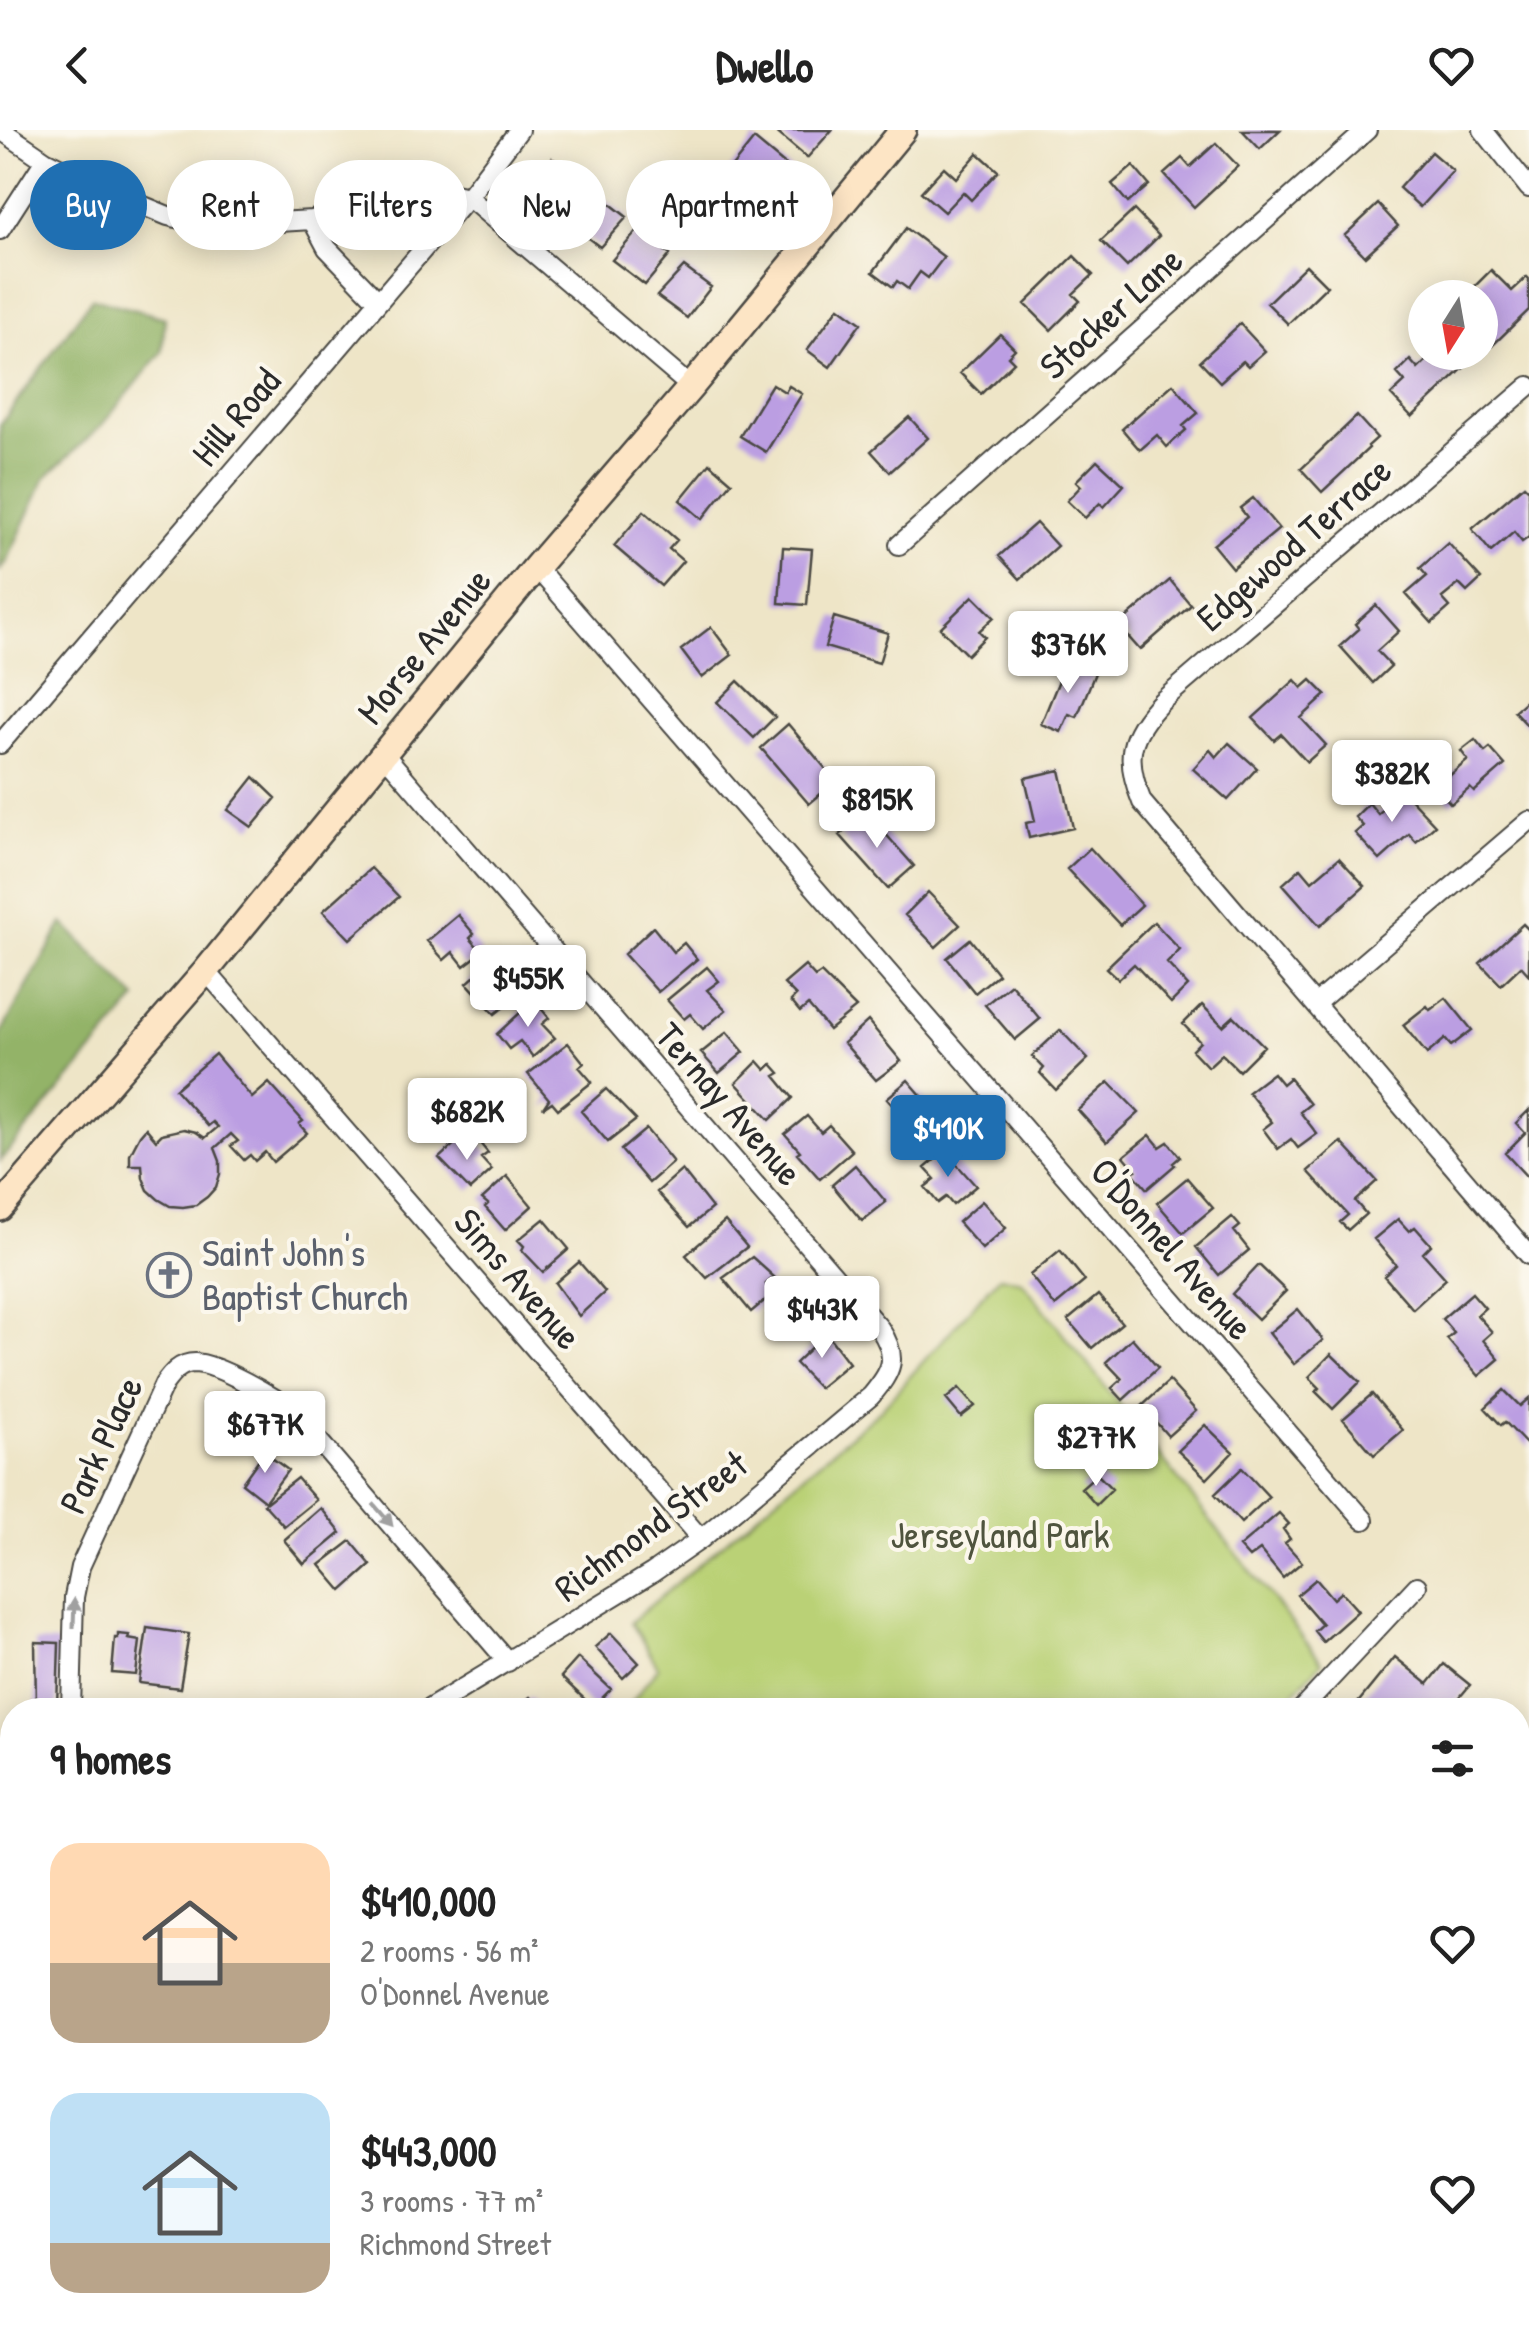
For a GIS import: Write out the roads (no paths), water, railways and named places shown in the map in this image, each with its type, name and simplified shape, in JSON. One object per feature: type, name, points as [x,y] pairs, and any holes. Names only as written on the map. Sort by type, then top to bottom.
[{"type":"street","points":[[1,130],[45,160]]},
{"type":"street","name":"Hill Road","points":[[0,744],[468,196],[519,130]]},
{"type":"street","name":"Morse Avenue","points":[[0,1208],[206,971],[536,568],[903,130]]},
{"type":"street","name":"Stocker Lane","points":[[899,545],[1366,130]]},
{"type":"street","points":[[1483,130],[1529,188]]},
{"type":"street","points":[[0,230],[30,183]]},
{"type":"street","points":[[147,207],[212,226],[312,220],[415,189],[468,196],[691,387]]},
{"type":"street","points":[[312,220],[327,248],[378,301]]},
{"type":"street","name":"Edgewood Terrace","points":[[1529,386],[1162,700],[1144,718],[1131,764],[1142,802],[1529,1255]]},
{"type":"street","name":"O'Donnel Avenue","points":[[536,568],[1364,1520]]},
{"type":"street","name":"Ternay Avenue","points":[[384,754],[880,1328],[889,1342],[890,1368]]},
{"type":"street","points":[[1315,1004],[1529,820]]},
{"type":"street","name":"Sims Avenue","points":[[206,971],[701,1539]]},
{"type":"street","name":"Park Place","points":[[71,1698],[74,1597],[80,1567],[164,1384],[173,1370],[191,1363],[207,1365],[275,1397],[294,1412],[508,1662]]},
{"type":"street","name":"Richmond Street","points":[[447,1698],[701,1539],[871,1396],[890,1368]]},
{"type":"street","points":[[1312,1698],[1418,1586]]},
{"type":"place","name":"Saint John's Baptist Church","points":[[169,1275]]},
{"type":"park label","name":"Jerseyland Park","points":[[1000,1535]]}]
